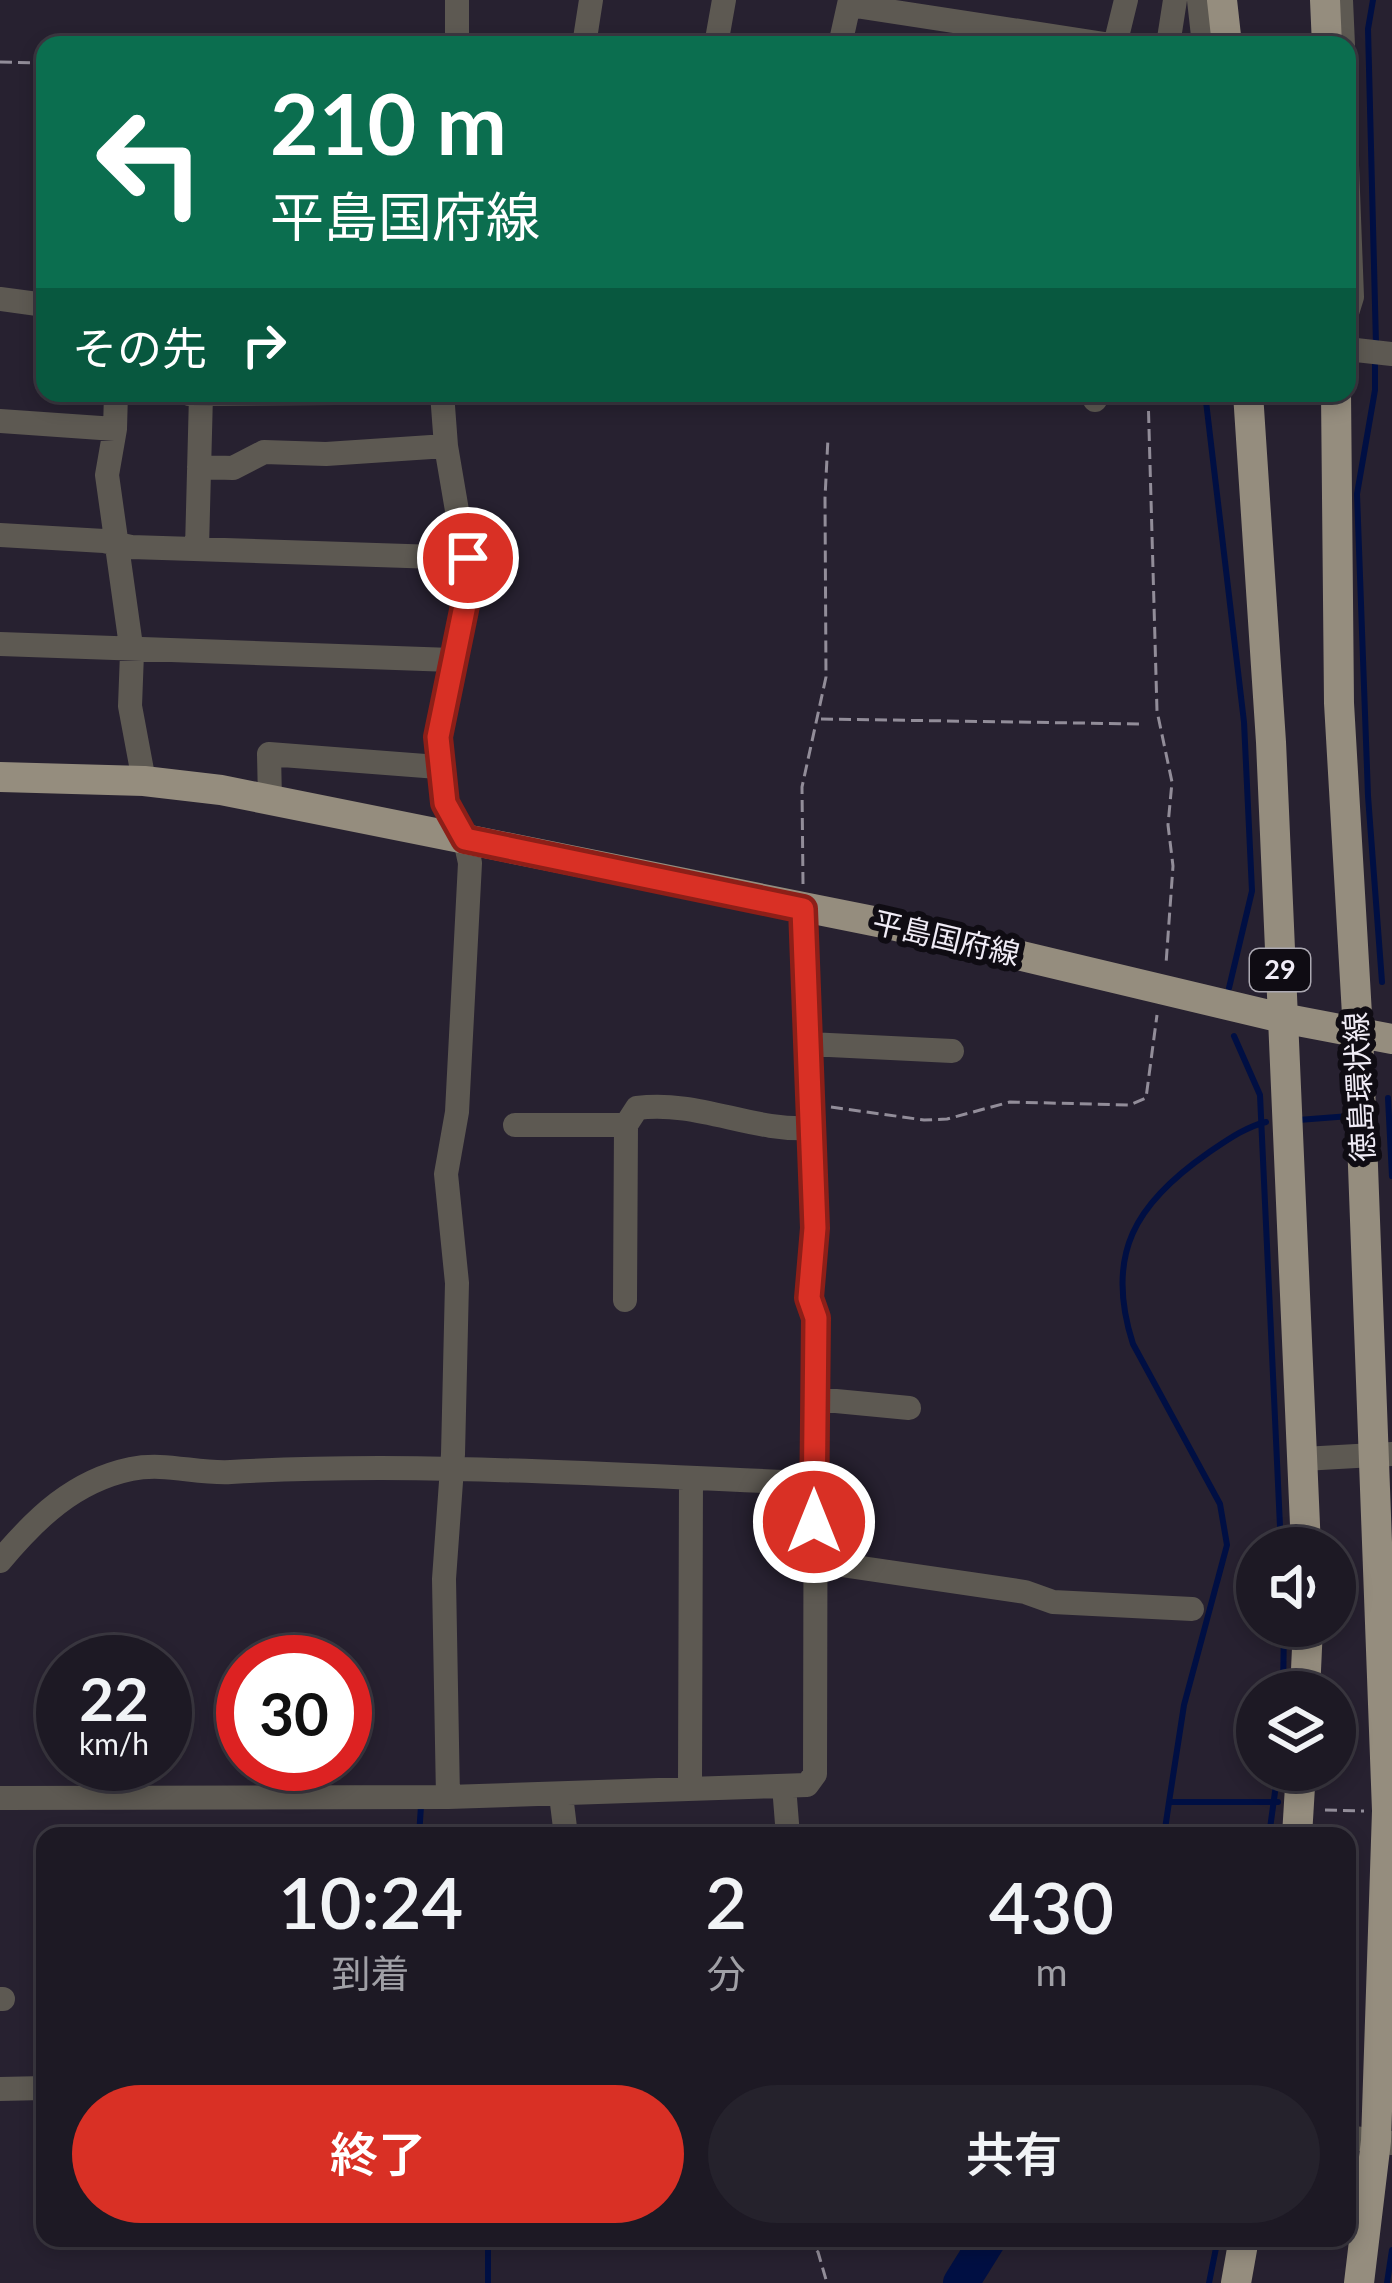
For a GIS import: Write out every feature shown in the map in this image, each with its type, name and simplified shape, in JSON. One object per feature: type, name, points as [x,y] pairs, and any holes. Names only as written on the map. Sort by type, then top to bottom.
[{"type":"main road","points":[[1222,0],[1226,36]]},
{"type":"main road","points":[[1325,0],[1327,36]]},
{"type":"main road","name":"29","points":[[1249,402],[1271,742],[1305,1527]]},
{"type":"main road","name":"徳島環状線","points":[[1336,402],[1339,703],[1384,1454],[1387,1810],[1372,2140],[1359,2283]]},
{"type":"main road","name":"平島国府線","points":[[0,777],[144,782],[270,800],[883,923],[1282,1018],[1392,1039]]},
{"type":"main road","points":[[1298,1823],[1300,1791]]},
{"type":"main road","points":[[1236,2283],[1242,2247]]},
{"type":"street","points":[[457,0],[457,36]]},
{"type":"street","points":[[585,36],[591,0]]},
{"type":"street","points":[[718,36],[724,0]]},
{"type":"street","points":[[1116,36],[1126,0]]},
{"type":"street","points":[[1169,36],[1175,0]]},
{"type":"street","points":[[1199,0],[1203,36]]},
{"type":"street","points":[[1341,0],[1342,36]]},
{"type":"street","points":[[841,36],[849,3],[1056,36]]},
{"type":"street","points":[[0,299],[36,303]]},
{"type":"street","points":[[116,402],[107,475],[131,648],[130,706],[144,782]]},
{"type":"street","points":[[195,402],[200,466],[197,548]]},
{"type":"street","points":[[443,402],[470,581],[438,737],[445,803],[465,839],[470,863],[457,1112],[446,1174],[457,1283],[444,1579],[448,1797]]},
{"type":"street","points":[[0,421],[116,429]]},
{"type":"street","points":[[200,466],[233,468],[265,452],[326,454],[446,446]]},
{"type":"street","points":[[0,535],[468,558]]},
{"type":"street","points":[[0,644],[452,660]]},
{"type":"street","points":[[270,800],[269,754],[438,766]]},
{"type":"street","points":[[0,1798],[448,1797],[807,1785],[815,1774],[816,1318],[809,1298],[815,1228],[803,909]]},
{"type":"street","points":[[809,1044],[925,1040],[952,1051]]},
{"type":"street","points":[[625,1300],[626,1125],[637,1108],[701,1109],[760,1126],[812,1118]]},
{"type":"street","points":[[515,1125],[626,1125]]},
{"type":"street","points":[[815,1399],[909,1408]]},
{"type":"street","points":[[1303,1459],[1384,1454]]},
{"type":"street","points":[[0,1561],[34,1520],[65,1495],[130,1469],[169,1466],[211,1473],[320,1467],[814,1483]]},
{"type":"street","points":[[690,1787],[691,1479]]},
{"type":"street","points":[[814,1561],[1025,1592],[1053,1602],[1192,1610]]},
{"type":"street","points":[[784,1786],[787,1827]]},
{"type":"street","points":[[561,1795],[565,1827]]},
{"type":"street","points":[[0,2089],[36,2088]]},
{"type":"path","points":[[0,62],[36,63]]},
{"type":"path","points":[[812,1118],[836,1106],[924,1120],[947,1119],[1010,1102],[1130,1106],[1146,1098],[1166,974],[1172,782],[1157,711],[1148,402]]},
{"type":"path","points":[[803,909],[802,787],[826,677],[828,438]]},
{"type":"path","points":[[820,719],[1143,724]]},
{"type":"path","points":[[1298,1823],[1387,1810]]},
{"type":"path","points":[[813,2247],[818,2252]]},
{"type":"path","points":[[818,2247],[827,2283]]},
{"type":"waterway","points":[[1373,0],[1368,29],[1376,344]]},
{"type":"waterway","points":[[1375,357],[1375,390],[1357,494],[1368,796],[1382,982]]},
{"type":"waterway","points":[[1206,402],[1244,722],[1252,891],[1229,988]]},
{"type":"waterway","points":[[1234,1036],[1260,1095],[1280,1527]]},
{"type":"waterway","points":[[1388,1098],[1392,1176]]},
{"type":"waterway","points":[[1298,1120],[1350,1116]]},
{"type":"waterway","points":[[1169,1802],[1184,1705],[1227,1545],[1220,1504],[1133,1344],[1122,1283],[1125,1257],[1145,1212],[1162,1191],[1222,1144],[1266,1122]]},
{"type":"waterway","points":[[1283,1671],[1284,1647]]},
{"type":"waterway","points":[[1270,1827],[1275,1791]]},
{"type":"waterway","points":[[1165,1827],[1169,1802],[1278,1802]]},
{"type":"waterway","points":[[420,1827],[421,1806]]},
{"type":"waterway","points":[[488,2247],[488,2283]]},
{"type":"waterway","points":[[961,2283],[983,2247]]},
{"type":"waterway","points":[[1209,2283],[1216,2247]]},
{"type":"waterway","points":[[1387,2283],[1392,2250]]},
{"type":"route","points":[[468,558],[470,581],[438,737],[445,803],[465,839],[803,909],[815,1228],[809,1298],[816,1318],[814,1522]]}]
